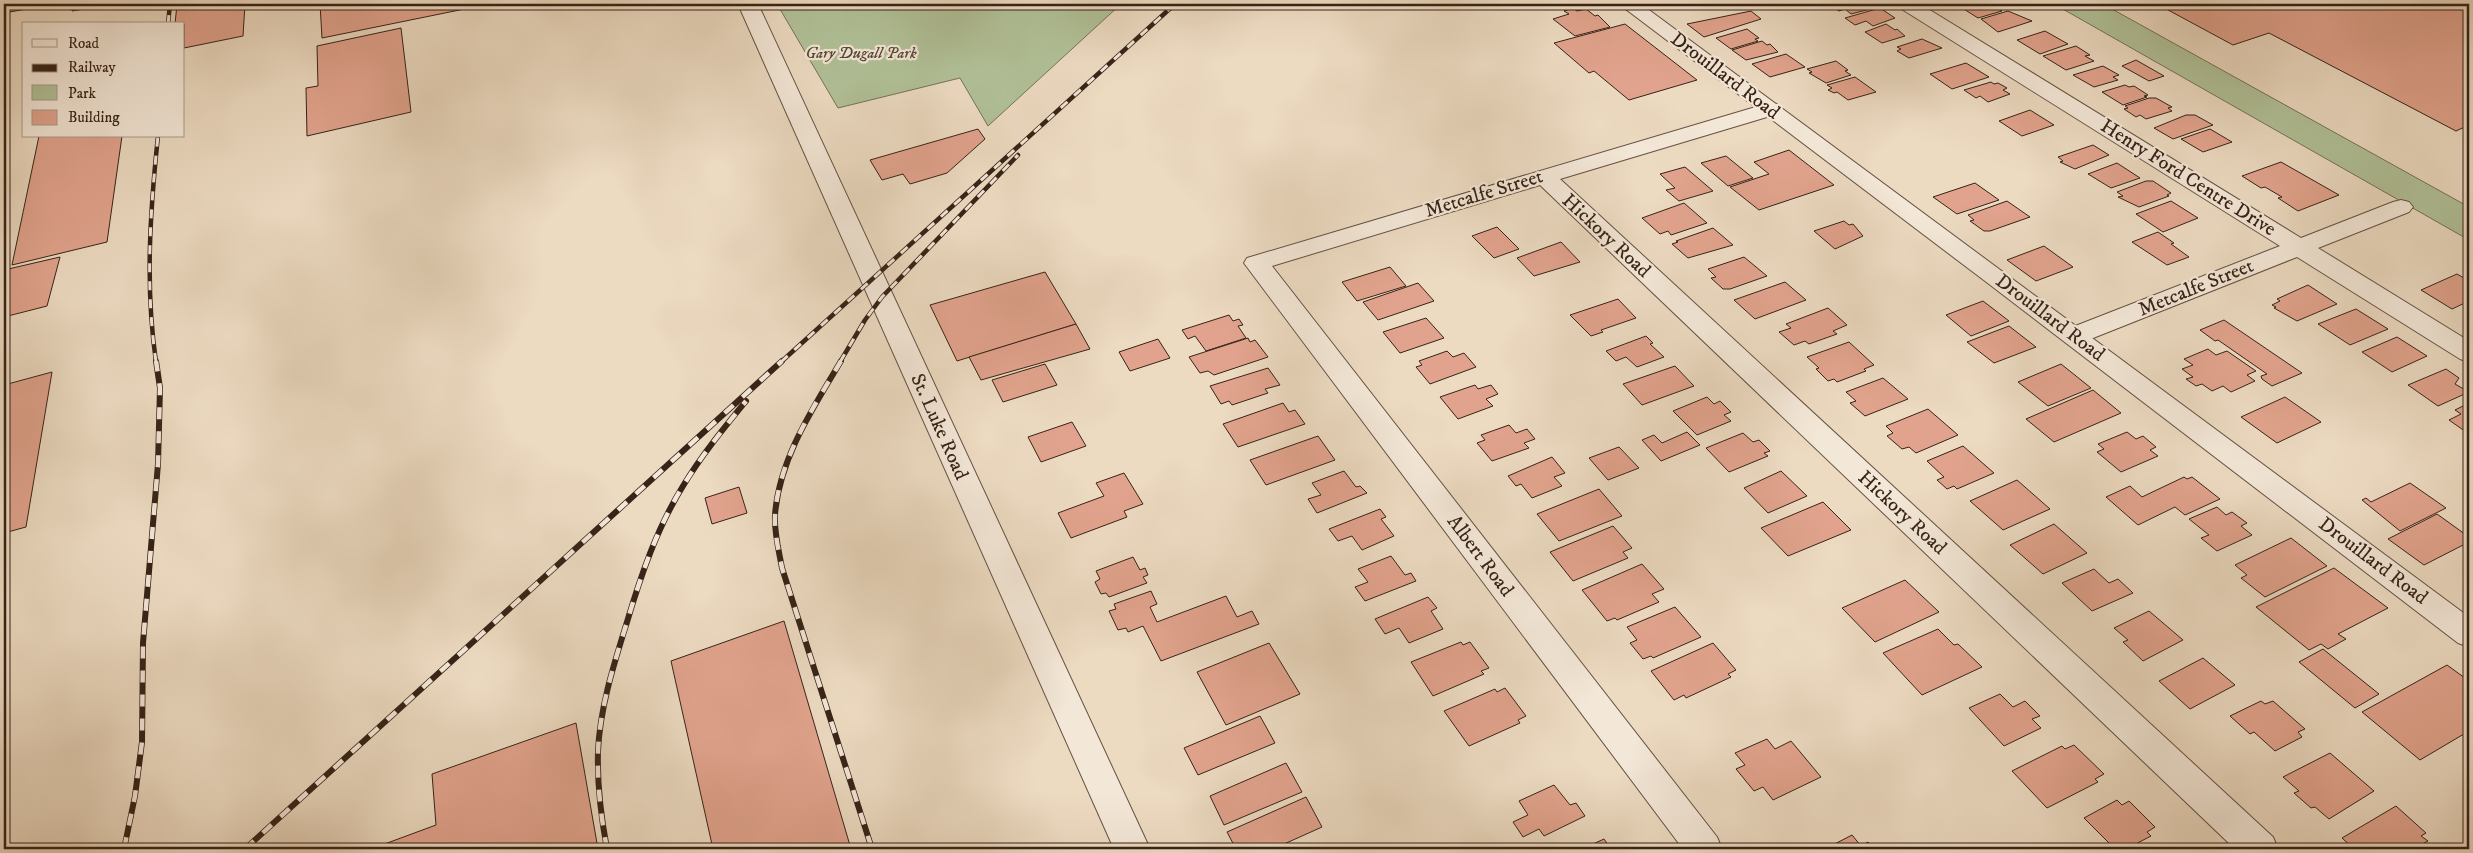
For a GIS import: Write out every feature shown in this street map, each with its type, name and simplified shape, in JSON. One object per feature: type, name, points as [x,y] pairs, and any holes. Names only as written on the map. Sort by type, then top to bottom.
[{"type":"street","name":"St. Luke Road","points":[[748,4],[1132,849]]},
{"type":"street","name":"Drouillard Road","points":[[1629,4],[2469,634]]},
{"type":"street","name":"Henry Ford Centre Drive","points":[[1907,4],[2469,353]]},
{"type":"street","name":"Metcalfe Street","points":[[1256,263],[1769,109]]},
{"type":"street","name":"Hickory Road","points":[[1543,176],[2260,849]]},
{"type":"street","name":"Metcalfe Street","points":[[2074,336],[2401,207]]},
{"type":"street","name":"Albert Road","points":[[1256,263],[1704,849]]},
{"type":"green space","name":"Gary Dugall Park","points":[[777,4],[1121,4],[988,126],[960,78],[838,108]]},
{"type":"green space","points":[[2054,4],[2103,4],[2469,207],[2469,240]]},
{"type":"building","points":[[4,4],[55,4],[4,13]]},
{"type":"building","points":[[73,4],[90,4],[90,8],[72,11]]},
{"type":"building","points":[[177,4],[245,4],[243,36],[185,48],[185,22],[175,22]]},
{"type":"building","points":[[320,4],[489,4],[322,38]]},
{"type":"building","points":[[1828,4],[1868,4],[1874,8],[1851,14],[1845,9],[1839,11]]},
{"type":"building","points":[[1965,4],[1990,4],[2002,11],[1978,18],[1959,6]]},
{"type":"building","points":[[2157,4],[2469,4],[2469,125],[2456,131],[2269,33],[2233,45]]},
{"type":"building","points":[[1573,8],[1577,11],[1586,9],[1595,16],[1598,15],[1610,27],[1575,36],[1553,19],[1569,14],[1564,11]]},
{"type":"building","points":[[1880,8],[1895,18],[1873,26],[1866,21],[1855,25],[1845,18]]},
{"type":"building","points":[[1751,11],[1761,19],[1704,37],[1687,24]]},
{"type":"building","points":[[2008,11],[2032,21],[1998,32],[1981,19]]},
{"type":"building","points":[[1625,24],[1697,80],[1629,100],[1594,71],[1589,73],[1554,43]]},
{"type":"building","points":[[1886,24],[1895,30],[1897,29],[1905,36],[1882,43],[1865,32]]},
{"type":"building","points":[[401,28],[411,112],[307,136],[306,88],[318,86],[317,46]]},
{"type":"building","points":[[1747,29],[1759,38],[1755,39],[1758,41],[1731,49],[1716,38]]},
{"type":"building","points":[[2045,31],[2068,44],[2040,54],[2017,40]]},
{"type":"building","points":[[1922,39],[1942,48],[1909,58],[1897,51],[1901,49],[1897,47]]},
{"type":"building","points":[[1762,41],[1767,45],[1770,44],[1778,52],[1746,60],[1732,50]]},
{"type":"building","points":[[2076,46],[2090,55],[2085,56],[2094,61],[2066,70],[2043,56]]},
{"type":"building","points":[[1786,54],[1805,67],[1770,77],[1752,64]]},
{"type":"building","points":[[2136,60],[2164,76],[2149,81],[2122,66]]},
{"type":"building","points":[[1836,61],[1848,70],[1845,71],[1851,75],[1826,83],[1809,73],[1812,72],[1807,69]]},
{"type":"building","points":[[1966,63],[1989,77],[1952,89],[1930,74]]},
{"type":"building","points":[[2103,66],[2119,75],[2113,77],[2118,80],[2094,87],[2073,75]]},
{"type":"building","points":[[1855,77],[1876,92],[1848,100],[1837,92],[1834,93],[1828,90],[1832,88],[1827,85]]},
{"type":"building","points":[[1991,82],[1994,84],[1998,83],[2007,88],[2003,90],[2010,94],[1988,102],[1980,96],[1976,98],[1964,90]]},
{"type":"building","points":[[2125,85],[2129,87],[2134,86],[2148,95],[2123,105],[2102,92]]},
{"type":"building","points":[[2149,98],[2156,98],[2172,107],[2168,108],[2172,111],[2146,119],[2140,115],[2136,117],[2124,109],[2128,108],[2125,106]]},
{"type":"building","points":[[2030,110],[2054,125],[2022,136],[1999,121]]},
{"type":"building","points":[[2186,115],[2195,115],[2213,125],[2173,139],[2154,128]]},
{"type":"building","points":[[978,129],[985,139],[947,173],[910,184],[903,174],[882,180],[870,160]]},
{"type":"building","points":[[2210,129],[2232,142],[2203,152],[2181,139]]},
{"type":"building","points":[[39,138],[122,138],[107,242],[12,265]]},
{"type":"building","points":[[2093,145],[2109,155],[2075,169],[2060,162],[2063,161],[2058,157]]},
{"type":"building","points":[[1789,150],[1834,185],[1759,210],[1730,187],[1769,174],[1754,162]]},
{"type":"building","points":[[1726,156],[1753,178],[1728,186],[1701,163]]},
{"type":"building","points":[[2281,162],[2339,195],[2298,211],[2278,198],[2282,197],[2265,187],[2261,188],[2242,176]]},
{"type":"building","points":[[2117,163],[2140,178],[2111,188],[2088,174]]},
{"type":"building","points":[[1685,167],[1713,191],[1679,201],[1666,190],[1675,188],[1660,174]]},
{"type":"building","points":[[2146,181],[2153,181],[2171,193],[2167,195],[2169,196],[2139,207],[2118,197],[2123,196],[2117,192]]},
{"type":"building","points":[[1975,183],[1999,200],[1957,214],[1933,197]]},
{"type":"building","points":[[2007,201],[2030,217],[1990,231],[1984,231],[1970,221],[1974,220],[1968,215]]},
{"type":"building","points":[[2171,201],[2198,218],[2163,232],[2136,214]]},
{"type":"building","points":[[1684,203],[1707,223],[1671,235],[1668,231],[1660,234],[1642,218]]},
{"type":"building","points":[[1844,221],[1849,225],[1853,224],[1863,236],[1835,249],[1814,231]]},
{"type":"building","points":[[1497,227],[1519,249],[1494,258],[1472,236]]},
{"type":"building","points":[[1713,228],[1733,245],[1688,258],[1672,244],[1678,242],[1676,241]]},
{"type":"building","points":[[2158,232],[2189,257],[2167,265],[2132,242]]},
{"type":"building","points":[[1561,242],[1580,262],[1534,276],[1517,258]]},
{"type":"building","points":[[2044,246],[2073,267],[2036,281],[2007,260]]},
{"type":"building","points":[[60,257],[47,306],[4,317],[4,270]]},
{"type":"building","points":[[1744,257],[1767,276],[1730,289],[1723,289],[1711,278],[1716,277],[1708,269]]},
{"type":"building","points":[[1390,267],[1406,286],[1357,301],[1342,282]]},
{"type":"building","points":[[1045,272],[1076,324],[957,361],[930,305]]},
{"type":"building","points":[[2457,274],[2469,281],[2469,301],[2452,309],[2421,290]]},
{"type":"building","points":[[1785,282],[1806,300],[1755,319],[1734,300]]},
{"type":"building","points":[[1418,283],[1434,301],[1378,320],[1363,302]]},
{"type":"building","points":[[2308,285],[2337,304],[2297,321],[2272,305],[2280,301],[2277,299]]},
{"type":"building","points":[[1618,299],[1636,318],[1601,330],[1603,332],[1591,336],[1570,315]]},
{"type":"building","points":[[1983,301],[2009,321],[1971,336],[1946,315]]},
{"type":"building","points":[[1828,308],[1847,325],[1833,331],[1837,334],[1809,344],[1805,341],[1794,345],[1779,332],[1791,328],[1786,324]]},
{"type":"building","points":[[2356,309],[2388,329],[2350,345],[2318,324]]},
{"type":"building","points":[[1229,315],[1233,321],[1239,319],[1243,325],[1238,326],[1246,338],[1206,351],[1195,336],[1188,339],[1182,330]]},
{"type":"building","points":[[1426,318],[1444,338],[1400,353],[1383,332]]},
{"type":"building","points":[[2224,320],[2302,373],[2272,386],[2262,379],[2261,376],[2267,374],[2218,340],[2215,341],[2200,330]]},
{"type":"building","points":[[1076,324],[1090,349],[981,380],[969,357]]},
{"type":"building","points":[[2009,326],[2036,347],[1994,363],[1967,342]]},
{"type":"building","points":[[1646,336],[1653,343],[1650,344],[1664,357],[1637,367],[1626,357],[1616,361],[1606,351]]},
{"type":"building","points":[[2397,337],[2427,356],[2392,372],[2362,352]]},
{"type":"building","points":[[1248,338],[1250,342],[1255,340],[1268,357],[1214,375],[1208,371],[1200,373],[1189,357]]},
{"type":"building","points":[[1158,339],[1170,358],[1130,371],[1119,352]]},
{"type":"building","points":[[1849,342],[1874,365],[1864,369],[1866,371],[1837,382],[1834,379],[1828,381],[1816,369],[1819,368],[1807,357]]},
{"type":"building","points":[[2208,349],[2216,355],[2227,351],[2256,371],[2247,375],[2255,381],[2231,392],[2223,386],[2212,391],[2202,384],[2196,386],[2186,379],[2193,377],[2182,369],[2193,365],[2184,359]]},
{"type":"building","points":[[1447,351],[1453,357],[1464,353],[1476,367],[1430,384],[1416,367],[1422,365],[1419,361]]},
{"type":"building","points":[[1045,364],[1057,385],[1003,402],[992,380]]},
{"type":"building","points":[[2061,364],[2091,388],[2048,406],[2018,382]]},
{"type":"building","points":[[1675,366],[1694,386],[1642,405],[1623,384]]},
{"type":"building","points":[[1268,368],[1280,385],[1265,389],[1268,393],[1232,405],[1229,401],[1221,404],[1210,386]]},
{"type":"building","points":[[2446,369],[2459,378],[2455,384],[2469,392],[2438,406],[2408,385]]},
{"type":"building","points":[[52,372],[26,527],[4,533],[4,385]]},
{"type":"building","points":[[1883,378],[1908,399],[1865,416],[1850,403],[1856,401],[1846,392]]},
{"type":"building","points":[[1475,385],[1478,389],[1491,385],[1498,394],[1486,399],[1493,406],[1458,419],[1440,397]]},
{"type":"building","points":[[2093,390],[2121,413],[2054,442],[2026,419]]},
{"type":"building","points":[[1707,397],[1714,404],[1720,401],[1731,412],[1724,415],[1731,421],[1697,435],[1673,411]]},
{"type":"building","points":[[2285,397],[2321,422],[2277,443],[2241,417]]},
{"type":"building","points":[[1283,403],[1289,412],[1295,410],[1305,424],[1238,447],[1223,424]]},
{"type":"building","points":[[2469,403],[2469,434],[2449,420],[2461,414],[2455,410]]},
{"type":"building","points":[[1928,409],[1958,435],[1916,453],[1909,447],[1902,449],[1887,436],[1893,433],[1886,426]]},
{"type":"building","points":[[1072,422],[1086,446],[1041,462],[1028,437]]},
{"type":"building","points":[[1509,425],[1516,433],[1527,429],[1535,439],[1524,443],[1529,448],[1492,461],[1477,443],[1485,440],[1481,435]]},
{"type":"building","points":[[1687,432],[1700,445],[1661,461],[1642,440],[1654,435],[1662,443]]},
{"type":"building","points":[[2127,432],[2136,439],[2143,436],[2156,447],[2150,450],[2158,456],[2121,472],[2097,452],[2104,449],[2098,444]]},
{"type":"building","points":[[1743,433],[1753,442],[1759,440],[1770,451],[1764,453],[1768,456],[1729,472],[1706,448]]},
{"type":"building","points":[[1318,436],[1335,460],[1266,485],[1250,460]]},
{"type":"building","points":[[1963,446],[1994,473],[1957,489],[1954,486],[1947,489],[1937,480],[1944,477],[1927,461]]},
{"type":"building","points":[[1619,447],[1639,468],[1608,480],[1589,458]]},
{"type":"building","points":[[1552,457],[1565,473],[1554,477],[1562,486],[1532,498],[1521,484],[1516,486],[1508,476]]},
{"type":"building","points":[[1344,471],[1356,487],[1360,486],[1367,493],[1317,513],[1308,499],[1321,495],[1312,483]]},
{"type":"building","points":[[1781,471],[1807,496],[1768,513],[1744,488]]},
{"type":"building","points":[[1124,473],[1143,504],[1124,511],[1127,517],[1071,538],[1058,513],[1104,496],[1096,483]]},
{"type":"building","points":[[2184,477],[2187,479],[2192,477],[2220,499],[2185,515],[2175,507],[2138,525],[2106,497],[2130,486],[2142,497]]},
{"type":"building","points":[[2017,480],[2050,509],[2003,530],[1970,501]]},
{"type":"building","points":[[2410,483],[2446,508],[2400,531],[2362,500],[2366,498],[2371,502]]},
{"type":"building","points":[[739,487],[747,513],[712,524],[705,498]]},
{"type":"building","points":[[1599,489],[1622,516],[1559,541],[1537,514]]},
{"type":"building","points":[[1823,502],[1851,530],[1788,556],[1761,528]]},
{"type":"building","points":[[2217,507],[2226,515],[2232,512],[2247,523],[2241,526],[2252,535],[2217,551],[2201,538],[2209,535],[2189,519]]},
{"type":"building","points":[[1380,509],[1386,517],[1381,519],[1394,536],[1362,550],[1352,536],[1338,541],[1329,529]]},
{"type":"building","points":[[2437,514],[2469,537],[2469,542],[2424,565],[2388,539]]},
{"type":"building","points":[[2054,524],[2087,553],[2043,574],[2010,545]]},
{"type":"building","points":[[1613,526],[1632,548],[1623,552],[1628,558],[1573,581],[1550,552]]},
{"type":"building","points":[[2291,538],[2327,566],[2265,597],[2241,578],[2247,575],[2235,565]]},
{"type":"building","points":[[1391,556],[1405,575],[1411,573],[1416,581],[1365,601],[1355,587],[1368,582],[1358,569]]},
{"type":"building","points":[[1133,557],[1140,570],[1145,568],[1148,575],[1143,577],[1147,583],[1109,597],[1106,593],[1101,594],[1095,582],[1100,579],[1096,571]]},
{"type":"building","points":[[1642,564],[1664,589],[1652,594],[1659,602],[1617,620],[1615,618],[1607,621],[1582,590]]},
{"type":"building","points":[[2334,568],[2388,608],[2338,634],[2346,639],[2328,649],[2321,644],[2309,650],[2256,607]]},
{"type":"building","points":[[2094,569],[2109,583],[2118,579],[2133,593],[2092,611],[2062,583]]},
{"type":"building","points":[[1905,580],[1939,612],[1875,642],[1842,608]]},
{"type":"building","points":[[1151,591],[1157,604],[1150,607],[1157,622],[1226,596],[1237,617],[1252,611],[1259,624],[1161,661],[1143,626],[1128,632],[1126,628],[1118,630],[1109,611],[1116,609],[1114,604]]},
{"type":"building","points":[[1428,597],[1437,608],[1431,611],[1443,629],[1409,643],[1399,628],[1385,634],[1375,619]]},
{"type":"building","points":[[1675,607],[1701,637],[1653,658],[1651,656],[1643,659],[1630,643],[1637,640],[1627,627]]},
{"type":"building","points":[[2149,611],[2183,640],[2143,661],[2123,642],[2128,640],[2114,628]]},
{"type":"building","points":[[784,621],[851,849],[713,849],[671,661]]},
{"type":"building","points":[[1938,629],[1954,645],[1958,644],[1982,667],[1922,695],[1883,653]]},
{"type":"building","points":[[1461,642],[1463,645],[1470,642],[1489,668],[1481,671],[1484,674],[1433,696],[1411,662]]},
{"type":"building","points":[[1269,643],[1300,694],[1226,725],[1197,672]]},
{"type":"building","points":[[1713,643],[1736,670],[1728,674],[1731,677],[1686,698],[1684,695],[1674,700],[1651,671]]},
{"type":"building","points":[[2323,649],[2379,694],[2355,708],[2299,662]]},
{"type":"building","points":[[2203,658],[2235,685],[2190,709],[2159,681]]},
{"type":"building","points":[[2447,665],[2469,681],[2469,731],[2420,760],[2362,712]]},
{"type":"building","points":[[1505,688],[1526,716],[1518,720],[1520,723],[1469,746],[1444,711],[1495,689],[1497,692]]},
{"type":"building","points":[[2000,694],[2013,707],[2025,701],[2040,716],[2032,719],[2041,728],[2004,746],[1969,708]]},
{"type":"building","points":[[2261,701],[2265,704],[2273,701],[2305,729],[2298,732],[2302,737],[2275,751],[2254,732],[2250,734],[2230,716]]},
{"type":"building","points":[[1260,716],[1275,743],[1198,775],[1184,748]]},
{"type":"building","points":[[576,723],[598,849],[371,849],[436,825],[432,774]]},
{"type":"building","points":[[1767,739],[1775,749],[1791,741],[1821,777],[1773,800],[1763,787],[1754,791],[1736,769],[1745,765],[1735,753]]},
{"type":"building","points":[[2074,745],[2104,774],[2095,779],[2098,782],[2047,808],[2012,771],[2062,746],[2065,749]]},
{"type":"building","points":[[2330,753],[2374,791],[2329,819],[2315,807],[2311,808],[2294,793],[2299,791],[2283,777]]},
{"type":"building","points":[[1286,763],[1302,792],[1224,825],[1210,796]]},
{"type":"building","points":[[1554,785],[1570,805],[1576,803],[1585,816],[1544,836],[1539,829],[1523,837],[1513,822],[1528,815],[1519,801]]},
{"type":"building","points":[[1306,797],[1322,827],[1273,849],[1236,849],[1227,832]]},
{"type":"building","points":[[2117,800],[2122,805],[2129,801],[2155,827],[2147,832],[2151,836],[2126,849],[2115,849],[2084,818]]},
{"type":"building","points":[[2396,806],[2426,833],[2421,836],[2428,841],[2413,849],[2354,849],[2342,838]]},
{"type":"building","points":[[1852,835],[1861,846],[1868,842],[1874,849],[1825,849]]},
{"type":"building","points":[[1604,839],[1611,849],[1582,849]]},
{"type":"railway","points":[[168,22],[170,4]]},
{"type":"railway","points":[[781,362],[1175,4]]},
{"type":"railway","points":[[156,362],[151,305],[150,249],[158,138]]},
{"type":"railway","points":[[840,362],[865,320],[882,297],[1018,155]]},
{"type":"railway","points":[[124,849],[135,796],[142,742],[143,643],[158,464],[160,388],[156,361]]},
{"type":"railway","points":[[245,849],[782,361]]},
{"type":"railway","points":[[841,361],[809,416],[790,454],[778,494],[775,528],[782,568],[872,849]]},
{"type":"railway","points":[[607,849],[599,788],[599,735],[608,686],[632,604],[650,552],[665,518],[705,453],[746,401]]}]
